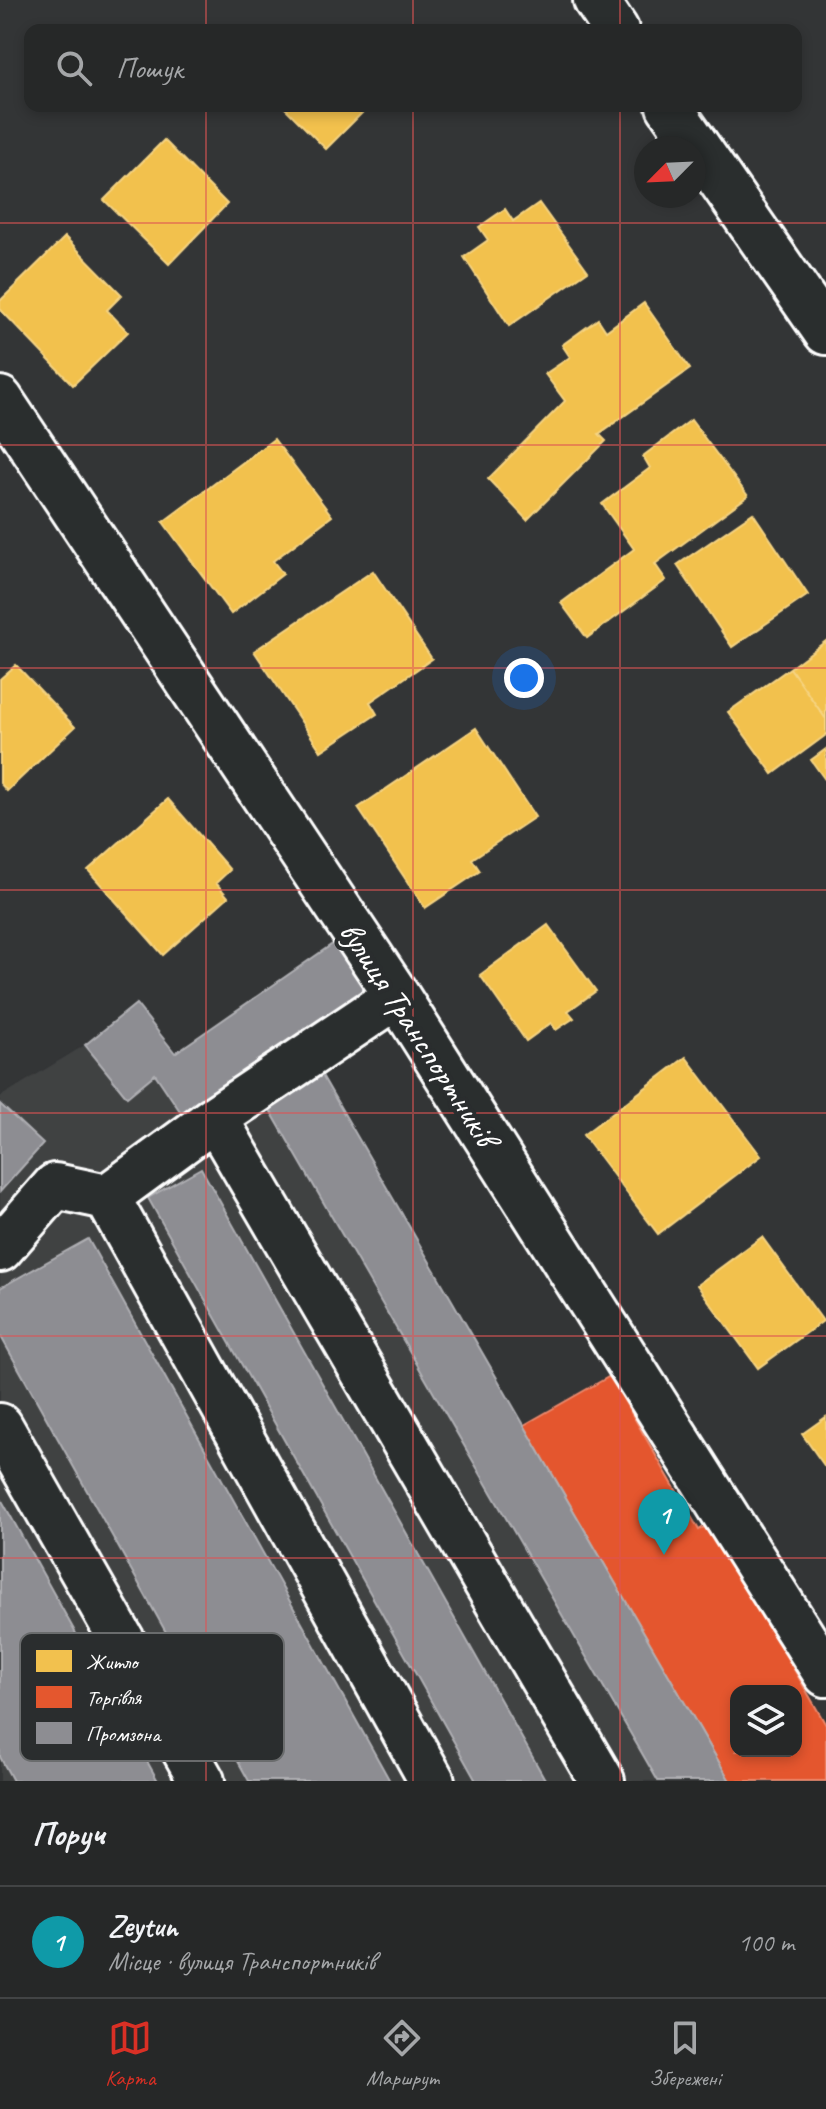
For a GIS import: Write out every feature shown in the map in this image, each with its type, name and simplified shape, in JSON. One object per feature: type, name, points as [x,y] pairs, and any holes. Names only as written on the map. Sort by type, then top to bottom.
[{"type":"street","points":[[596,0],[612,24]]},
{"type":"street","points":[[673,112],[826,332]]},
{"type":"street","name":"вулиця Транспортників","points":[[0,399],[397,996],[826,1674]]},
{"type":"street","points":[[0,1249],[55,1186],[107,1197],[215,1118],[397,996]]},
{"type":"street","points":[[215,1118],[602,1781]]},
{"type":"street","points":[[107,1197],[432,1781]]},
{"type":"street","points":[[0,1426],[118,1633]]},
{"type":"street","points":[[191,1761],[202,1781]]},
{"type":"shaded area","points":[[85,1045],[320,1072],[730,1781],[0,1781],[0,1097]]},
{"type":"building: Житло","points":[[289,112],[363,112],[326,149]]},
{"type":"building: Житло","points":[[164,140],[227,204],[169,264],[104,200]]},
{"type":"building: Житло","points":[[539,203],[588,271],[509,326],[464,257],[488,240],[479,227],[505,209],[513,221]]},
{"type":"building: Житло","points":[[65,237],[122,295],[107,310],[128,332],[73,385],[0,309],[0,301]]},
{"type":"building: Житло","points":[[644,303],[690,369],[599,434],[606,441],[527,520],[488,479],[565,401],[545,374],[570,357],[562,345],[598,319],[606,331]]},
{"type":"building: Житло","points":[[691,420],[748,496],[655,564],[666,580],[587,638],[561,603],[634,549],[602,504],[650,468],[643,456]]},
{"type":"building: Житло","points":[[274,439],[332,516],[273,561],[283,574],[231,614],[163,522]]},
{"type":"building: Житло","points":[[753,513],[808,595],[732,647],[677,565]]},
{"type":"building: Житло","points":[[373,571],[432,659],[370,702],[377,714],[321,751],[254,651]]},
{"type":"building: Житло","points":[[826,641],[826,719],[790,668]]},
{"type":"building: Житло","points":[[16,665],[75,727],[7,791],[0,783],[0,679]]},
{"type":"building: Житло","points":[[790,668],[826,719],[826,735],[773,774],[728,712]]},
{"type":"building: Житло","points":[[476,728],[535,817],[472,859],[480,871],[425,908],[358,808]]},
{"type":"building: Житло","points":[[826,749],[826,781],[811,760]]},
{"type":"building: Житло","points":[[168,799],[230,870],[216,883],[228,897],[163,955],[88,870]]},
{"type":"building: Житло","points":[[548,925],[596,991],[568,1011],[574,1018],[556,1030],[551,1023],[526,1041],[480,975]]},
{"type":"building: Житло","points":[[686,1057],[761,1156],[658,1234],[583,1135]]},
{"type":"building: Житло","points":[[762,1237],[823,1321],[758,1368],[697,1285]]},
{"type":"building: Житло","points":[[826,1417],[826,1468],[802,1434]]},
{"type":"building: Торгівля","points":[[610,1376],[699,1530],[710,1523],[826,1725],[826,1781],[730,1781],[524,1425]]},
{"type":"building: Промзона","points":[[337,941],[370,990],[184,1117],[155,1074],[127,1097],[85,1045],[136,1004],[175,1053]]},
{"type":"building: Промзона","points":[[320,1072],[730,1781],[658,1781],[266,1103]]},
{"type":"building: Промзона","points":[[0,1104],[43,1144],[0,1192]]},
{"type":"building: Промзона","points":[[201,1168],[546,1781],[476,1781],[148,1198]]},
{"type":"building: Промзона","points":[[88,1239],[390,1781],[249,1781],[238,1761],[284,1761],[284,1633],[166,1633],[0,1335],[0,1288]]},
{"type":"building: Промзона","points":[[0,1497],[76,1633],[20,1633],[20,1761],[147,1761],[158,1781],[13,1781],[0,1757]]},
{"type":"place","name":"Zeytun","points":[[664,1555]]}]
